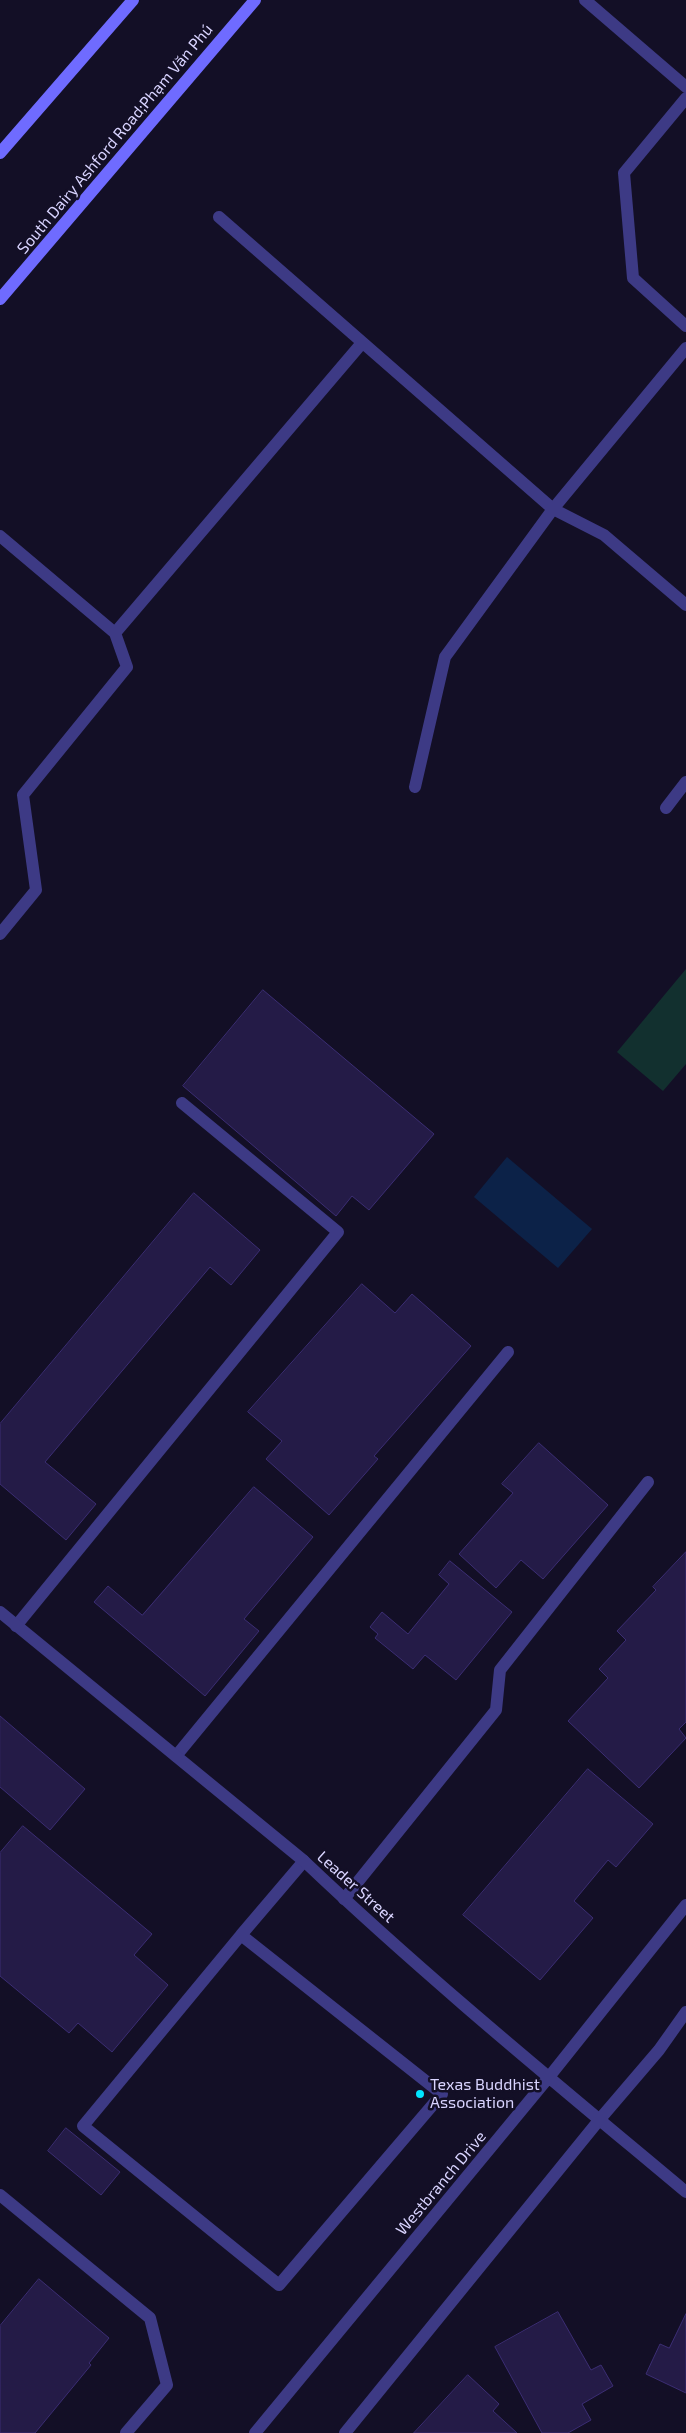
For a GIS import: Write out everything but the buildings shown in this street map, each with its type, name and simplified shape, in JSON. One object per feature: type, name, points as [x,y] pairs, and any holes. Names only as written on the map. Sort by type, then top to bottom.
[{"type":"main road","points":[[0,154],[133,0]]},
{"type":"main road","name":"South Dairy Ashford Road;Phạm Văn Phú","points":[[0,299],[255,0]]},
{"type":"street","points":[[585,0],[686,87]]},
{"type":"street","points":[[686,98],[624,173],[633,278],[686,326]]},
{"type":"street","points":[[218,217],[553,509],[604,535],[686,605]]},
{"type":"street","points":[[115,633],[362,343]]},
{"type":"street","points":[[415,787],[445,657],[553,509],[686,348]]},
{"type":"street","points":[[0,536],[115,633],[127,667],[23,795],[36,890],[0,934]]},
{"type":"street","points":[[666,808],[686,782]]},
{"type":"street","points":[[16,1626],[338,1232],[182,1103]]},
{"type":"street","points":[[176,1756],[508,1352]]},
{"type":"street","points":[[344,1899],[496,1710],[500,1670],[648,1482]]},
{"type":"street","name":"Leader Street","points":[[0,1612],[304,1861],[344,1899],[549,2077],[686,2192]]},
{"type":"street","points":[[241,1935],[442,2094],[279,2285],[83,2126],[241,1935],[304,1861]]},
{"type":"street","name":"Westbranch Drive","points":[[261,2431],[549,2077],[686,1905]]},
{"type":"street","points":[[345,2433],[600,2119],[659,2050],[686,2012]]},
{"type":"street","points":[[0,2195],[150,2318],[167,2385],[126,2433]]},
{"type":"green space","points":[[686,969],[686,1064],[663,1091],[617,1052]]},
{"type":"water","points":[[507,1157],[592,1229],[558,1268],[474,1197]]},
{"type":"place","name":"Texas Buddhist Association","points":[[420,2094]]}]
